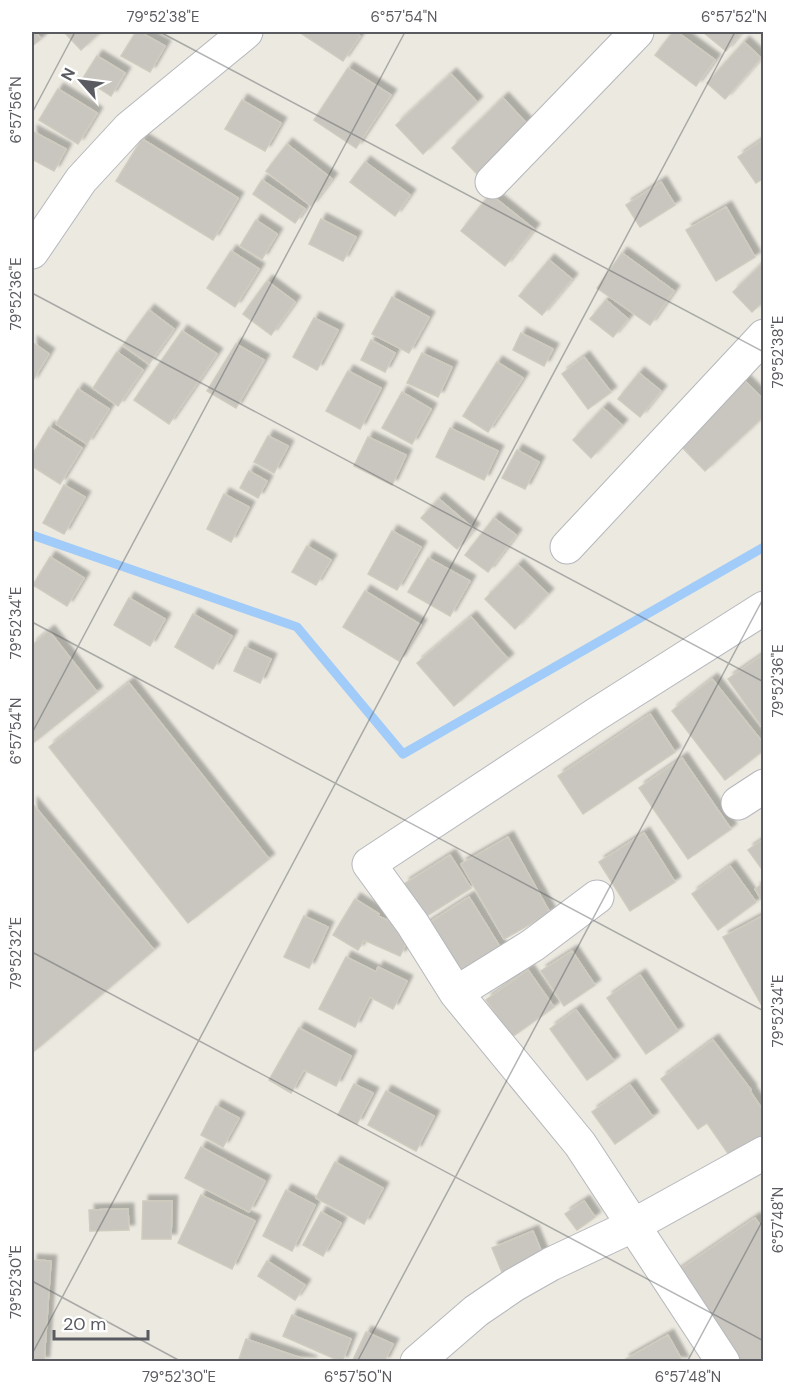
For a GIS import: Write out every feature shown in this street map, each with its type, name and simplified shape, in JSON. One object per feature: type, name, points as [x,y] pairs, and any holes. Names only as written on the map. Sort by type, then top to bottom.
[{"type":"street","points":[[32,252],[81,180],[129,128],[246,32]]},
{"type":"street","points":[[492,182],[637,32]]},
{"type":"street","points":[[567,548],[764,336]]},
{"type":"street","points":[[722,1361],[580,1144],[456,993],[412,923],[369,864],[764,608]]},
{"type":"street","points":[[456,993],[533,945],[597,897]]},
{"type":"street","points":[[417,1362],[476,1311],[514,1285],[551,1264],[634,1226],[764,1153]]},
{"type":"building","points":[[32,32],[35,32],[41,39],[32,46]]},
{"type":"building","points":[[64,32],[100,32],[81,50]]},
{"type":"building","points":[[136,32],[165,46],[150,72],[121,56]]},
{"type":"building","points":[[299,32],[354,32],[360,36],[343,61]]},
{"type":"building","points":[[673,32],[677,32],[715,60],[696,86],[655,55]]},
{"type":"building","points":[[703,32],[741,32],[726,51]]},
{"type":"building","points":[[744,42],[761,58],[725,99],[707,83]]},
{"type":"building","points":[[97,56],[125,73],[111,96],[83,78]]},
{"type":"building","points":[[348,68],[391,95],[356,148],[314,120]]},
{"type":"building","points":[[451,74],[477,102],[423,154],[396,125]]},
{"type":"building","points":[[58,89],[97,113],[78,144],[39,120]]},
{"type":"building","points":[[503,98],[528,125],[477,174],[452,148]]},
{"type":"building","points":[[242,100],[281,123],[265,151],[225,129]]},
{"type":"building","points":[[32,131],[66,149],[54,171],[32,159]]},
{"type":"building","points":[[142,139],[238,198],[213,240],[116,181]]},
{"type":"building","points":[[764,139],[764,178],[756,183],[738,157]]},
{"type":"building","points":[[287,144],[332,179],[311,206],[266,171]]},
{"type":"building","points":[[365,162],[410,195],[395,216],[350,182]]},
{"type":"building","points":[[262,180],[305,209],[295,223],[253,194]]},
{"type":"building","points":[[661,182],[675,205],[640,227],[626,205]]},
{"type":"building","points":[[490,194],[534,229],[505,266],[461,231]]},
{"type":"building","points":[[726,207],[755,257],[716,281],[686,230]]},
{"type":"building","points":[[321,219],[356,237],[343,261],[309,244]]},
{"type":"building","points":[[256,220],[277,234],[262,259],[240,246]]},
{"type":"building","points":[[231,251],[259,269],[235,307],[207,288]]},
{"type":"building","points":[[622,253],[674,291],[650,325],[597,288]]},
{"type":"building","points":[[549,260],[572,279],[542,315],[519,296]]},
{"type":"building","points":[[763,263],[764,301],[752,312],[733,292]]},
{"type":"building","points":[[267,281],[295,302],[271,335],[243,314]]},
{"type":"building","points":[[392,297],[429,317],[409,353],[372,334]]},
{"type":"building","points":[[606,300],[628,319],[613,337],[590,319]]},
{"type":"building","points":[[149,310],[174,329],[149,364],[123,345]]},
{"type":"building","points":[[314,318],[338,330],[317,370],[293,357]]},
{"type":"building","points":[[182,331],[217,354],[169,424],[134,400]]},
{"type":"building","points":[[521,333],[553,349],[544,366],[513,350]]},
{"type":"building","points":[[371,340],[395,353],[385,372],[361,360]]},
{"type":"building","points":[[32,342],[49,354],[32,382]]},
{"type":"building","points":[[236,344],[264,360],[236,408],[207,391]]},
{"type":"building","points":[[117,352],[143,370],[118,406],[93,388]]},
{"type":"building","points":[[422,353],[452,367],[438,397],[407,383]]},
{"type":"building","points":[[584,357],[611,392],[588,409],[562,374]]},
{"type":"building","points":[[497,362],[523,378],[488,432],[463,416]]},
{"type":"building","points":[[348,371],[381,388],[360,429],[326,411]]},
{"type":"building","points":[[639,373],[661,391],[640,417],[618,399]]},
{"type":"building","points":[[744,380],[764,400],[764,416],[705,471],[677,442]]},
{"type":"building","points":[[78,389],[109,409],[87,444],[56,424]]},
{"type":"building","points":[[402,392],[431,409],[412,444],[382,428]]},
{"type":"building","points":[[603,408],[622,425],[591,458],[573,440]]},
{"type":"building","points":[[49,427],[82,448],[60,484],[32,466],[32,455]]},
{"type":"building","points":[[450,428],[498,451],[484,480],[436,457]]},
{"type":"building","points":[[268,436],[288,446],[274,473],[254,462]]},
{"type":"building","points":[[368,437],[406,455],[392,485],[354,466]]},
{"type":"building","points":[[517,450],[539,462],[525,489],[502,478]]},
{"type":"building","points":[[249,471],[267,481],[258,498],[240,488]]},
{"type":"building","points":[[64,485],[85,497],[64,534],[43,523]]},
{"type":"building","points":[[224,494],[249,507],[231,542],[207,529]]},
{"type":"building","points":[[439,499],[474,529],[457,549],[421,518]]},
{"type":"building","points":[[494,518],[516,535],[488,572],[465,555]]},
{"type":"building","points":[[392,531],[421,547],[397,590],[368,574]]},
{"type":"building","points":[[307,546],[331,560],[316,585],[292,572]]},
{"type":"building","points":[[50,557],[84,578],[67,606],[33,585]]},
{"type":"building","points":[[428,558],[470,581],[450,616],[408,592]]},
{"type":"building","points":[[518,565],[548,594],[515,629],[485,599]]},
{"type":"building","points":[[365,591],[421,625],[399,661],[343,627]]},
{"type":"building","points":[[129,598],[165,619],[150,646],[114,625]]},
{"type":"building","points":[[193,614],[232,636],[213,669],[175,647]]},
{"type":"building","points":[[471,617],[508,659],[454,706],[417,663]]},
{"type":"building","points":[[49,631],[97,692],[32,744],[32,645]]},
{"type":"building","points":[[245,647],[271,659],[260,683],[234,671]]},
{"type":"building","points":[[764,654],[764,730],[728,679]]},
{"type":"building","points":[[712,679],[764,744],[764,750],[725,780],[672,711]]},
{"type":"building","points":[[129,683],[269,859],[188,923],[49,747]]},
{"type":"building","points":[[650,714],[675,752],[583,814],[558,776]]},
{"type":"building","points":[[682,758],[731,829],[688,859],[639,788]]},
{"type":"building","points":[[32,803],[154,950],[32,1053]]},
{"type":"building","points":[[644,833],[675,882],[630,911],[599,862]]},
{"type":"building","points":[[508,837],[550,913],[504,939],[461,864]]},
{"type":"building","points":[[764,839],[764,872],[748,850]]},
{"type":"building","points":[[450,855],[471,888],[425,917],[404,884]]},
{"type":"building","points":[[730,866],[756,902],[718,930],[692,894]]},
{"type":"building","points":[[764,883],[764,904],[755,889]]},
{"type":"building","points":[[469,897],[507,958],[462,987],[424,926]]},
{"type":"building","points":[[355,899],[379,914],[378,916],[412,931],[400,956],[364,940],[358,950],[333,935]]},
{"type":"building","points":[[764,915],[764,1002],[761,1004],[723,937]]},
{"type":"building","points":[[304,916],[328,927],[309,968],[284,957]]},
{"type":"building","points":[[572,951],[595,985],[564,1006],[541,971]]},
{"type":"building","points":[[346,957],[376,972],[378,967],[407,981],[393,1009],[370,997],[355,1027],[319,1009]]},
{"type":"building","points":[[528,970],[554,1007],[512,1037],[486,1000]]},
{"type":"building","points":[[640,975],[678,1031],[646,1054],[607,998]]},
{"type":"building","points":[[576,1010],[614,1061],[587,1080],[550,1029]]},
{"type":"building","points":[[299,1028],[351,1056],[336,1086],[304,1070],[291,1093],[269,1080]]},
{"type":"building","points":[[713,1040],[751,1090],[764,1112],[764,1146],[736,1165],[707,1123],[698,1129],[661,1079]]},
{"type":"building","points":[[354,1084],[373,1093],[357,1124],[338,1115]]},
{"type":"building","points":[[630,1085],[653,1117],[615,1144],[592,1112]]},
{"type":"building","points":[[386,1091],[434,1116],[416,1151],[368,1125]]},
{"type":"building","points":[[216,1106],[239,1118],[223,1147],[201,1135]]},
{"type":"building","points":[[201,1147],[265,1181],[249,1212],[185,1178]]},
{"type":"building","points":[[335,1162],[383,1188],[364,1224],[316,1198]]},
{"type":"building","points":[[286,1190],[315,1205],[292,1251],[263,1236]]},
{"type":"building","points":[[201,1195],[255,1221],[232,1269],[178,1243]]},
{"type":"building","points":[[143,1201],[172,1201],[171,1239],[142,1239]]},
{"type":"building","points":[[584,1201],[595,1217],[577,1230],[565,1214]]},
{"type":"building","points":[[128,1209],[129,1230],[90,1231],[89,1210]]},
{"type":"building","points":[[321,1212],[341,1223],[323,1256],[303,1245]]},
{"type":"building","points":[[755,1218],[764,1231],[764,1362],[726,1362],[669,1277]]},
{"type":"building","points":[[533,1231],[547,1265],[506,1282],[492,1248]]},
{"type":"building","points":[[32,1260],[51,1261],[44,1362],[32,1362]]},
{"type":"building","points":[[267,1261],[305,1285],[295,1300],[258,1276]]},
{"type":"building","points":[[292,1315],[351,1339],[342,1362],[283,1336]]},
{"type":"building","points":[[366,1332],[393,1344],[384,1362],[352,1362]]},
{"type":"building","points":[[668,1335],[683,1362],[625,1362],[624,1360]]},
{"type":"building","points":[[246,1339],[312,1362],[238,1362]]},
{"type":"waterway","points":[[32,535],[297,627],[403,754],[764,547]]}]
